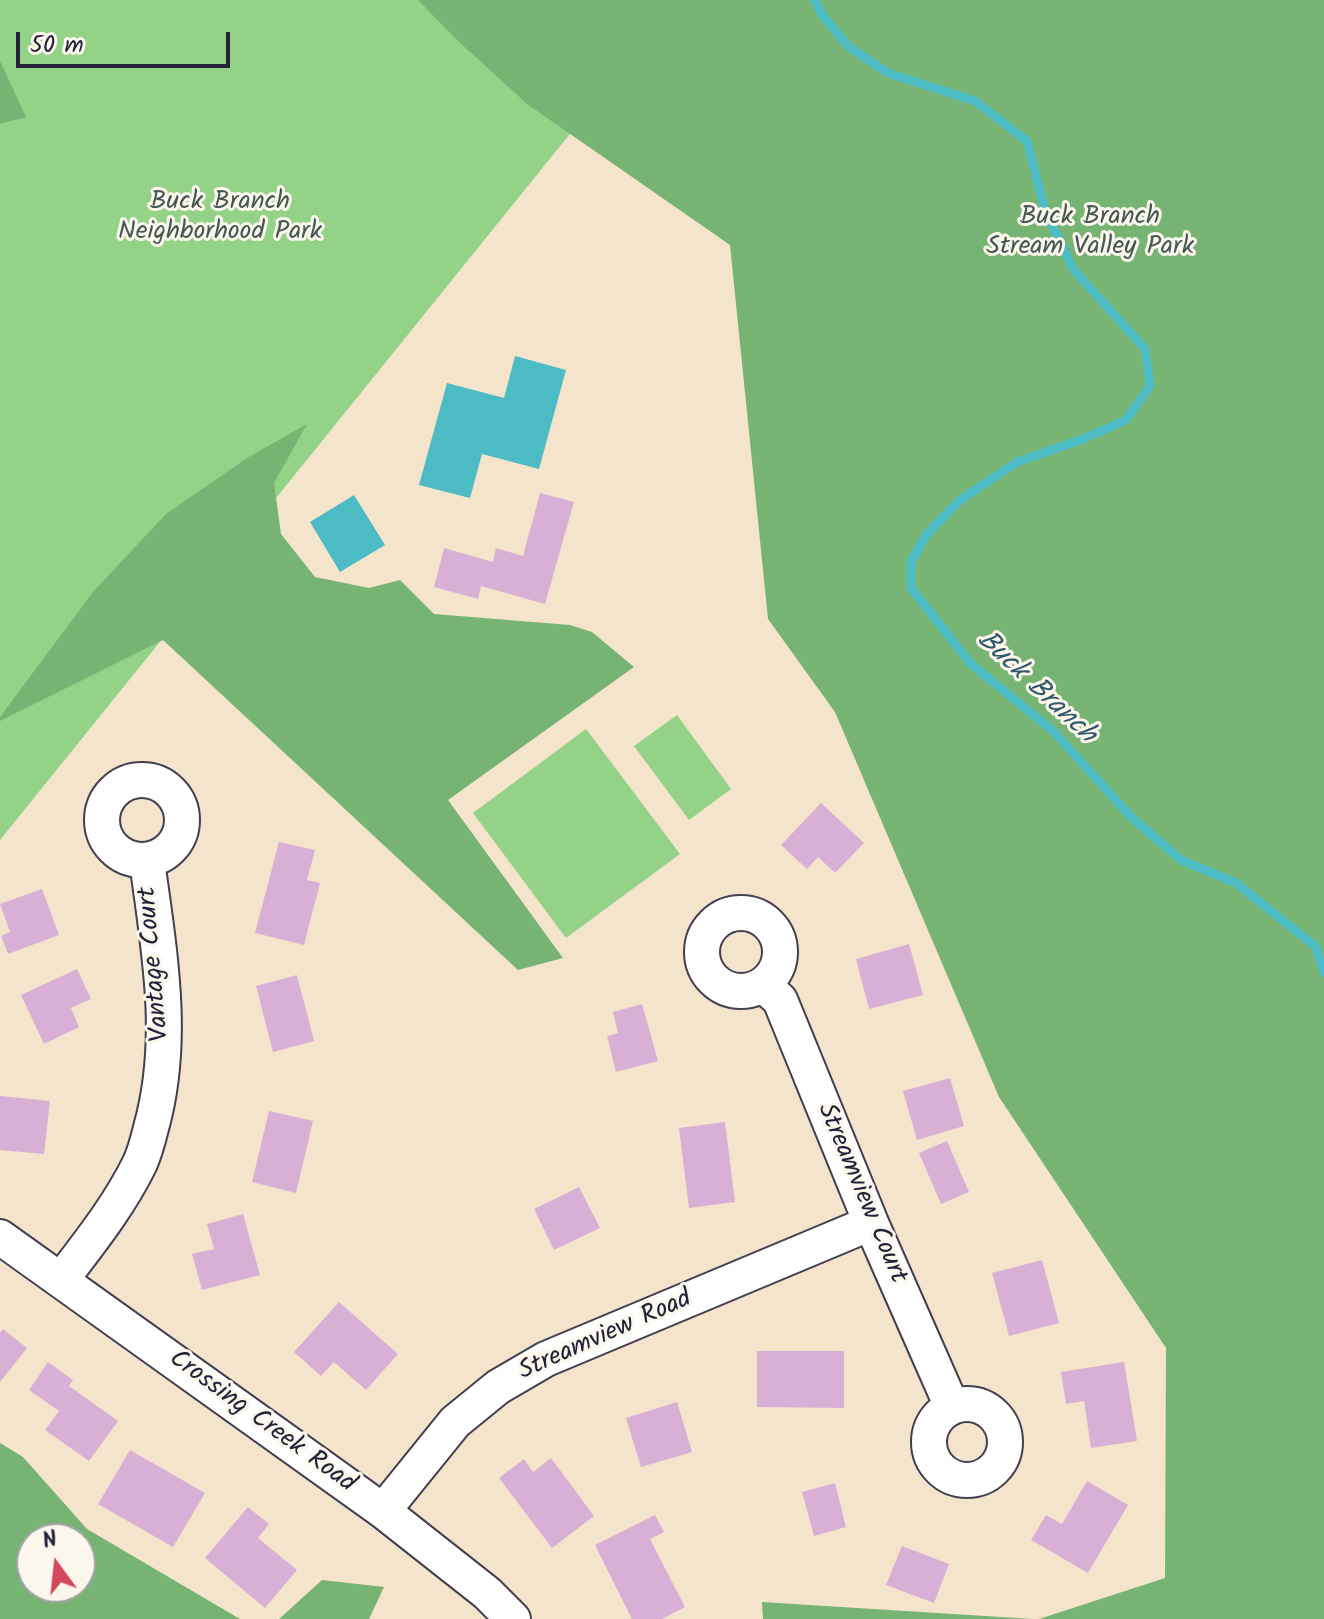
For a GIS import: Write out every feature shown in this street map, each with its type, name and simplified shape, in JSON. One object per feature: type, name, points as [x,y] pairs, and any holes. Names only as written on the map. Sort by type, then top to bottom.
[{"type":"street","name":"Vantage Court","points":[[61,1280],[115,1209],[142,1160],[155,1113],[164,1065],[165,1005],[147,861]]},
{"type":"street","name":"Streamview Court","points":[[763,985],[780,1000],[871,1223],[952,1407]]},
{"type":"street","name":"Streamview Road","points":[[383,1511],[455,1422],[498,1387],[546,1359],[871,1223]]},
{"type":"street","name":"Crossing Creek Road","points":[[0,1237],[383,1511],[487,1593],[513,1619]]},
{"type":"green space","name":"Buck Branch Stream Valley Park","points":[[0,0],[1324,0],[1324,1619],[1242,1498],[880,341],[590,109],[0,840]]},
{"type":"green space","name":"Buck Branch Stream Valley Park","points":[[418,0],[1324,0],[1324,1619],[1039,1619],[1165,1578],[1166,1348],[999,1097],[835,712],[768,619],[730,245],[527,104]]},
{"type":"green space","points":[[0,61],[26,117],[0,124]]},
{"type":"green space","points":[[307,424],[274,483],[281,534],[315,577],[369,588],[400,580],[434,614],[570,625],[592,632],[634,667],[448,800],[563,958],[518,970],[163,640],[0,721],[93,592],[166,514],[247,458]]},
{"type":"green space","points":[[677,715],[731,789],[689,820],[634,746]]},
{"type":"green space","points":[[586,729],[680,854],[566,938],[473,813]]},
{"type":"green space","points":[[0,1443],[23,1457],[82,1523],[16,1523],[16,1603],[96,1603],[96,1534],[240,1619],[0,1619]]},
{"type":"green space","points":[[322,1580],[384,1587],[369,1619],[279,1619]]},
{"type":"green space","points":[[762,1602],[1033,1619],[763,1619]]},
{"type":"water","points":[[515,356],[566,370],[539,469],[482,454],[470,498],[419,485],[447,383],[504,398]]},
{"type":"water","points":[[354,495],[385,545],[340,572],[310,522]]},
{"type":"building","points":[[540,493],[574,502],[545,604],[481,586],[478,599],[434,587],[444,548],[493,562],[496,548],[523,556]]},
{"type":"building","points":[[821,803],[864,843],[835,873],[818,857],[807,869],[781,845]]},
{"type":"building","points":[[279,842],[315,850],[307,880],[320,883],[304,945],[255,933]]},
{"type":"building","points":[[42,889],[59,935],[8,954],[1,936],[10,932],[0,904]]},
{"type":"building","points":[[909,944],[923,995],[869,1009],[856,959]]},
{"type":"building","points":[[77,969],[91,999],[71,1008],[79,1027],[44,1044],[21,995]]},
{"type":"building","points":[[297,975],[314,1041],[273,1052],[256,986]]},
{"type":"building","points":[[642,1004],[658,1061],[616,1072],[607,1036],[618,1033],[613,1012]]},
{"type":"building","points":[[950,1078],[964,1126],[917,1140],[903,1091]]},
{"type":"building","points":[[0,1096],[50,1101],[44,1154],[0,1150]]},
{"type":"building","points":[[269,1111],[313,1121],[296,1193],[252,1182]]},
{"type":"building","points":[[725,1122],[735,1202],[689,1208],[679,1128]]},
{"type":"building","points":[[947,1141],[969,1192],[941,1204],[919,1153]]},
{"type":"building","points":[[579,1187],[600,1228],[554,1250],[534,1209]]},
{"type":"building","points":[[243,1214],[260,1275],[202,1290],[192,1254],[214,1249],[207,1224]]},
{"type":"building","points":[[1042,1260],[1059,1323],[1009,1336],[992,1273]]},
{"type":"building","points":[[339,1302],[398,1354],[366,1390],[334,1362],[321,1376],[294,1352]]},
{"type":"building","points":[[3,1329],[27,1348],[0,1382],[0,1333]]},
{"type":"building","points":[[757,1351],[844,1351],[844,1408],[757,1407]]},
{"type":"building","points":[[48,1362],[73,1380],[69,1386],[118,1421],[89,1461],[45,1430],[59,1411],[29,1390]]},
{"type":"building","points":[[1124,1362],[1137,1441],[1091,1448],[1084,1401],[1066,1404],[1061,1372]]},
{"type":"building","points":[[677,1402],[692,1452],[641,1467],[626,1418]]},
{"type":"building","points":[[130,1450],[205,1493],[173,1547],[98,1504]]},
{"type":"building","points":[[551,1458],[594,1516],[552,1548],[499,1478],[524,1459],[533,1472]]},
{"type":"building","points":[[1087,1481],[1128,1505],[1088,1573],[1031,1540],[1046,1515],[1062,1524]]},
{"type":"building","points":[[835,1483],[846,1527],[814,1536],[802,1492]]},
{"type":"building","points":[[248,1507],[269,1524],[258,1538],[297,1570],[265,1608],[205,1558]]},
{"type":"building","points":[[655,1515],[664,1532],[650,1539],[685,1607],[662,1619],[632,1619],[595,1545]]},
{"type":"building","points":[[902,1546],[949,1564],[934,1603],[886,1585]]},
{"type":"waterway","name":"Buck Branch","points":[[815,0],[822,15],[849,47],[888,73],[975,101],[1027,141],[1045,210],[1073,269],[1145,349],[1150,386],[1126,420],[1017,462],[959,501],[926,535],[911,562],[911,588],[970,663],[1054,732],[1131,817],[1181,860],[1236,883],[1316,947],[1324,973]]},
{"type":"park label","name":"Buck Branch Neighborhood Park","points":[[220,219]]}]
